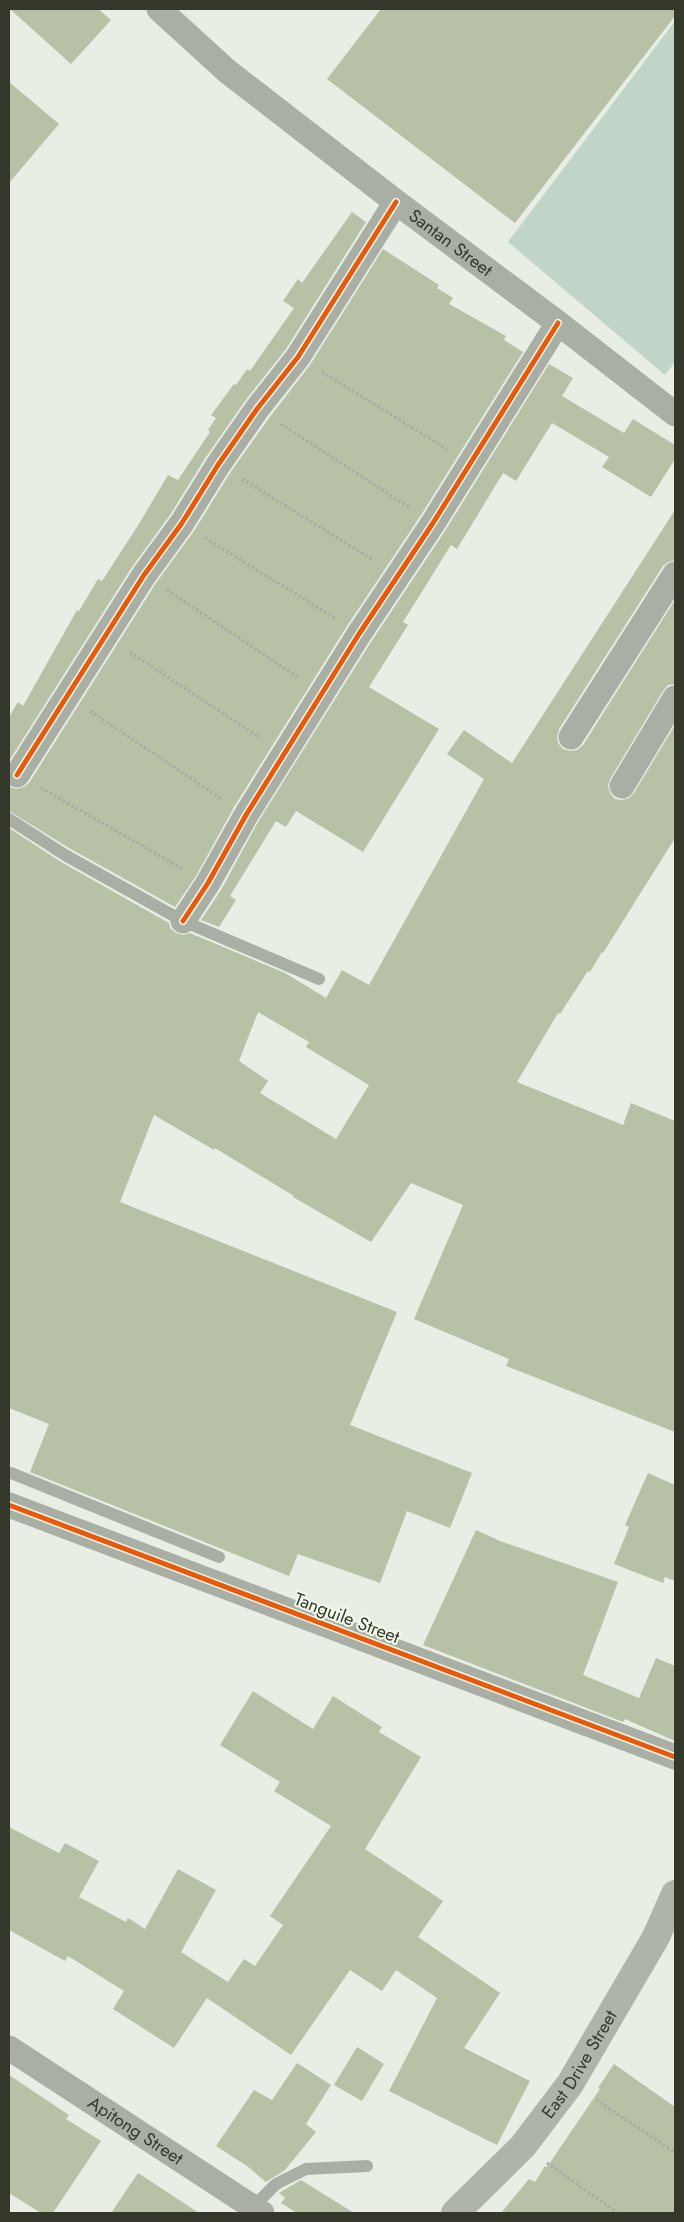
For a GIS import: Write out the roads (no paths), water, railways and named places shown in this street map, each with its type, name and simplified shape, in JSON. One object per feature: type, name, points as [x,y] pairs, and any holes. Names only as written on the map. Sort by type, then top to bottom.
[{"type":"street","name":"Santan Street","points":[[159,9],[227,71],[675,414]]},
{"type":"street","points":[[17,775],[144,575],[182,523],[218,465],[257,409],[298,356],[396,202]]},
{"type":"street","points":[[183,920],[208,883],[246,814],[360,634],[399,577],[558,323]]},
{"type":"street","points":[[571,737],[675,574]]},
{"type":"street","points":[[622,786],[675,698]]},
{"type":"street","name":"Tanguile Street","points":[[9,1505],[675,1757]]},
{"type":"street","name":"East Drive Street","points":[[455,2213],[523,2146],[570,2084],[656,1937],[675,1894]]},
{"type":"street","name":"Apitong Street","points":[[9,2048],[258,2210]]},
{"type":"lane","points":[[9,819],[65,855],[183,920],[319,979]]},
{"type":"lane","points":[[11,1473],[219,1557]]},
{"type":"lane","points":[[258,2210],[276,2184],[306,2169],[367,2166]]}]
